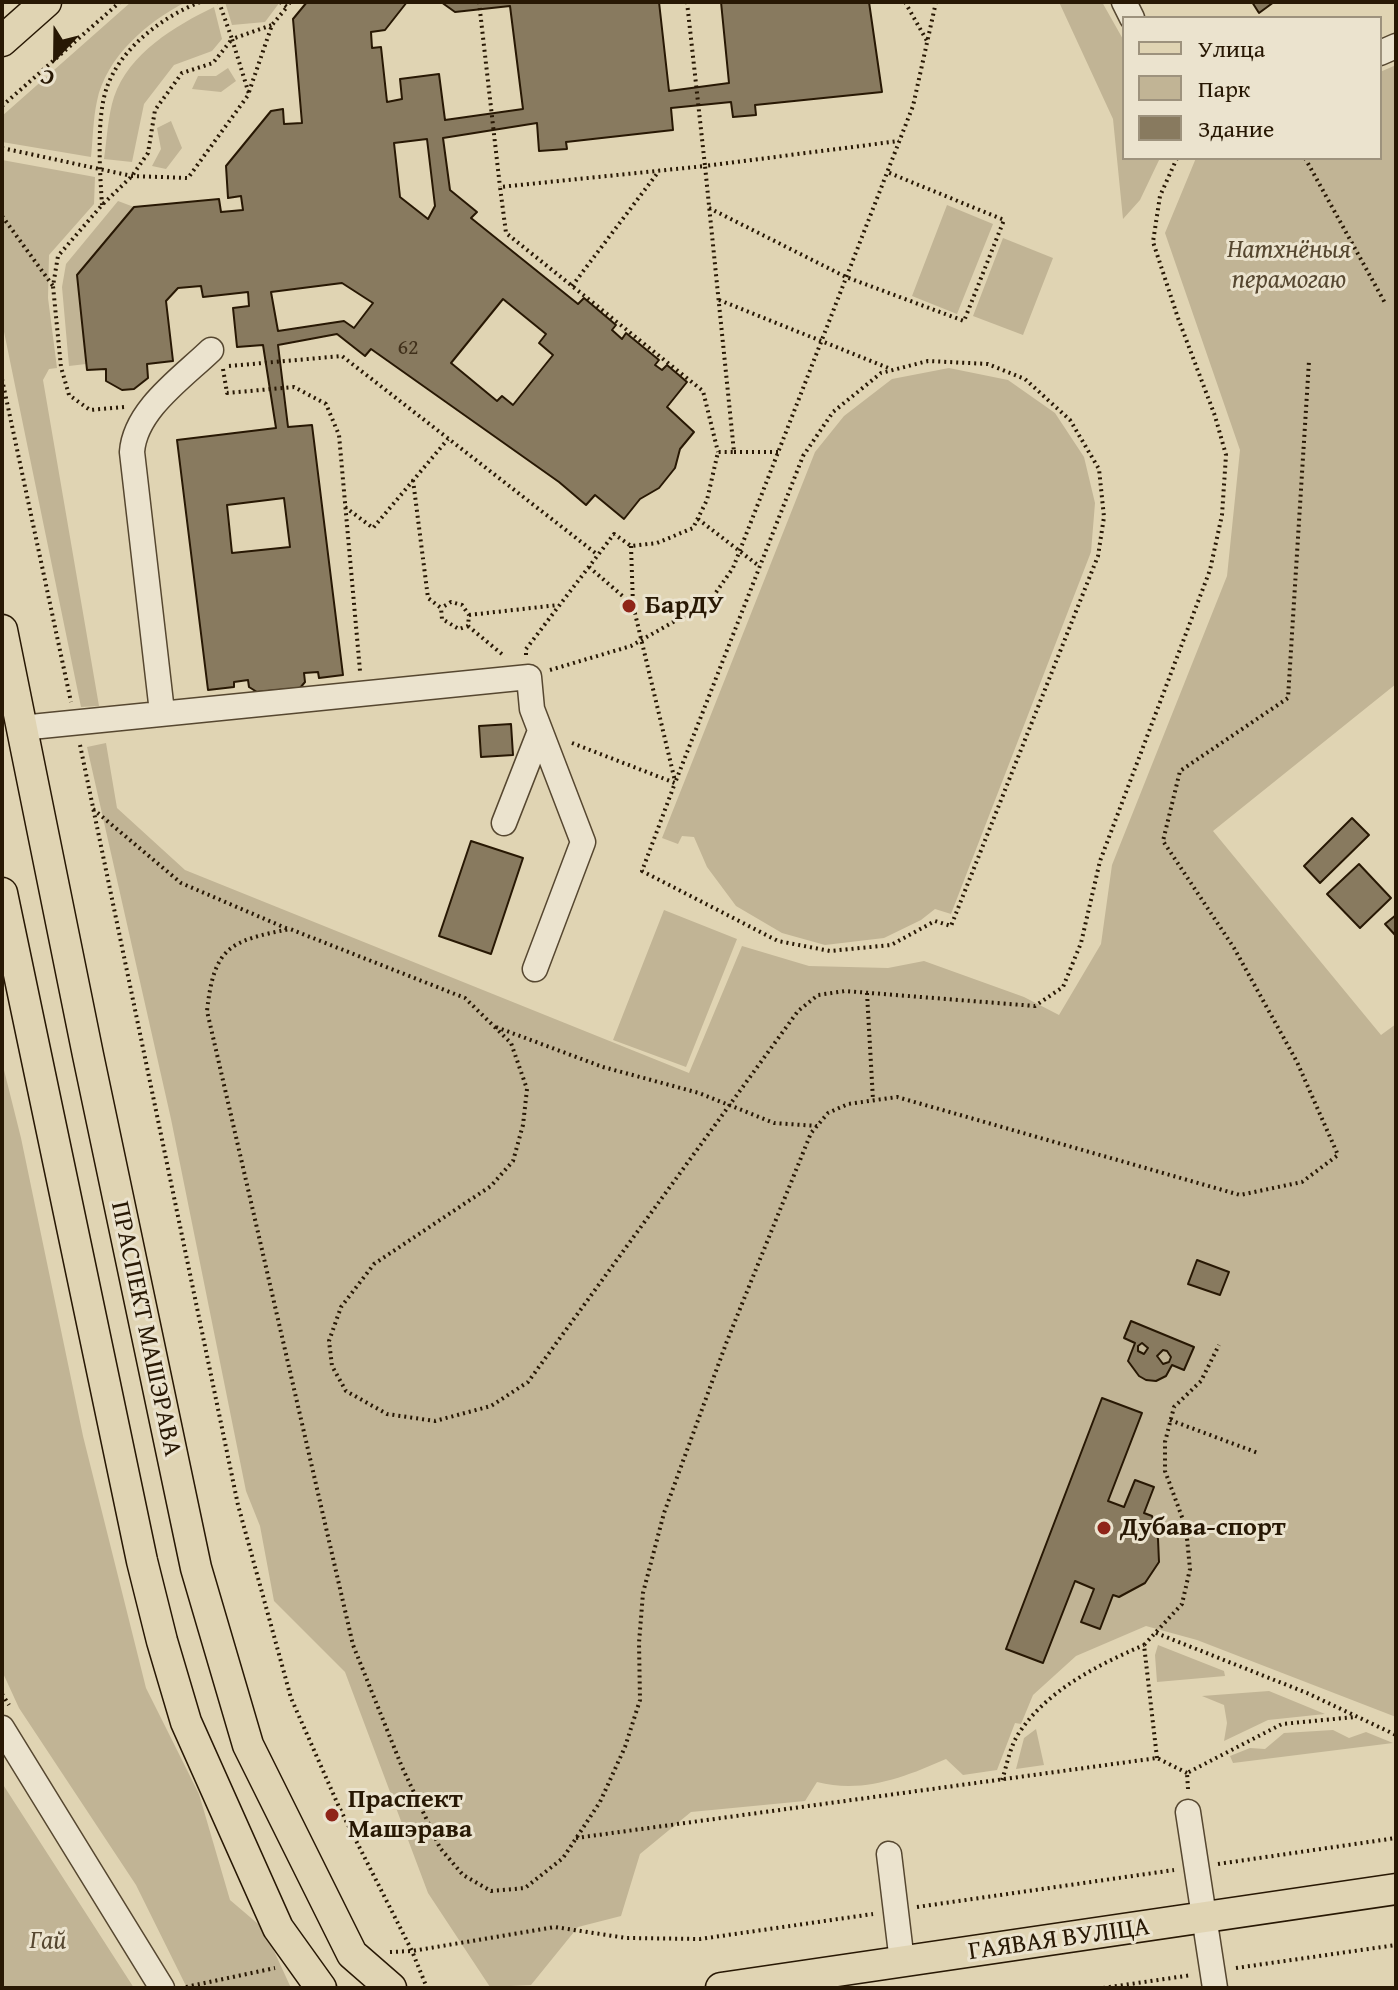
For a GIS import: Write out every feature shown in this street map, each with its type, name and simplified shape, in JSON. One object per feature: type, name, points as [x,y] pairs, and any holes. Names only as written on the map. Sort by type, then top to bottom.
[{"type":"main road","points":[[2,41],[46,2]]},
{"type":"main road","name":"ПРАСПЕКТ МАШЭРАВА","points":[[2,630],[196,1568],[248,1745],[352,1954],[391,1988]]},
{"type":"main road","name":"ПРАСПЕКТ МАШЭРАВА","points":[[2,893],[8,957],[162,1641],[186,1722],[234,1832],[278,1928],[321,1988]]},
{"type":"main road","name":"ГАЯВАЯ ВУЛІЦА","points":[[721,1988],[1396,1889]]},
{"type":"street","points":[[162,712],[132,452],[133,437],[155,404],[211,350]]},
{"type":"street","points":[[21,728],[529,677],[532,709],[583,842],[535,969]]},
{"type":"street","points":[[504,823],[540,731]]},
{"type":"street","points":[[6,1718],[162,1988]]},
{"type":"street","points":[[1188,1812],[1214,1980]]},
{"type":"street","points":[[889,1854],[902,1962]]},
{"type":"path","points":[[2,106],[120,2]]},
{"type":"path","points":[[102,205],[102,107],[115,71],[140,39],[176,11],[200,2]]},
{"type":"path","points":[[219,2],[249,94]]},
{"type":"path","points":[[2,148],[132,176],[188,178],[249,94],[272,25],[289,4],[280,2]]},
{"type":"path","points":[[479,2],[506,233],[703,391],[718,452],[707,500],[693,528],[657,543],[631,546],[614,534],[526,649],[529,677]]},
{"type":"path","points":[[687,2],[734,452]]},
{"type":"path","points":[[905,2],[927,41]]},
{"type":"path","points":[[529,677],[641,641],[710,601],[733,568],[913,106],[936,2]]},
{"type":"path","points":[[155,404],[90,410],[69,395],[61,367],[53,286],[58,256],[132,176],[148,153],[155,110],[182,73],[213,63],[232,39],[272,25]]},
{"type":"path","points":[[500,187],[705,166],[899,141]]},
{"type":"path","points":[[93,809],[181,883],[465,998],[511,1043],[527,1089],[523,1125],[513,1161],[491,1186],[374,1264],[341,1307],[329,1341],[332,1366],[346,1391],[387,1414],[435,1421],[491,1406],[528,1382],[798,1011],[818,995],[845,991],[1035,1006],[1063,987],[1081,943],[1100,861],[1210,570],[1222,515],[1226,455],[1153,242],[1160,196],[1176,160]]},
{"type":"path","points":[[1306,160],[1385,303]]},
{"type":"path","points":[[572,286],[659,171]]},
{"type":"path","points":[[709,208],[846,277],[964,321],[1004,220],[887,172]]},
{"type":"path","points":[[2,216],[53,286]]},
{"type":"path","points":[[719,300],[894,370]]},
{"type":"path","points":[[362,693],[339,435],[326,404],[294,387],[227,393],[223,366],[342,356],[598,555]]},
{"type":"path","points":[[928,361],[988,364],[1025,379],[1070,420],[1099,469],[1104,517],[1098,556],[951,926],[935,921],[891,945],[830,951],[778,941],[642,871],[803,456],[833,412],[881,373],[894,370],[928,361]]},
{"type":"path","points":[[290,929],[261,935],[224,952],[211,976],[207,1011],[353,1645],[402,1767],[440,1848],[463,1875],[491,1891],[525,1888],[563,1858],[600,1802],[625,1747],[640,1700],[639,1643],[643,1593],[664,1513],[727,1341],[811,1133],[828,1113],[848,1104],[897,1097],[1240,1195],[1302,1182],[1338,1155],[1290,1049],[1234,948],[1163,841],[1180,771],[1288,698],[1309,361]]},
{"type":"path","points":[[2,379],[238,1505],[287,1684],[339,1807],[412,1951],[427,1988]]},
{"type":"path","points":[[345,507],[373,528],[448,439]]},
{"type":"path","points":[[718,452],[778,452]]},
{"type":"path","points":[[413,480],[428,598],[441,608],[442,619],[450,625],[459,629],[468,626]]},
{"type":"path","points":[[698,519],[760,567]]},
{"type":"path","points":[[631,546],[633,605],[675,783]]},
{"type":"path","points":[[589,567],[633,605]]},
{"type":"path","points":[[441,608],[451,602],[462,605],[469,615],[468,626]]},
{"type":"path","points":[[469,615],[560,605]]},
{"type":"path","points":[[468,626],[529,677]]},
{"type":"path","points":[[540,731],[675,783]]},
{"type":"path","points":[[867,993],[873,1100]]},
{"type":"path","points":[[493,1026],[603,1067],[699,1093],[774,1123],[817,1126]]},
{"type":"path","points":[[1002,1780],[1017,1736],[1034,1713],[1093,1668],[1144,1645],[1182,1604],[1190,1569],[1186,1528],[1165,1471],[1165,1442],[1174,1407],[1201,1381],[1219,1345]]},
{"type":"path","points":[[1170,1420],[1258,1453]]},
{"type":"path","points":[[1156,1633],[1307,1693],[1396,1735]]},
{"type":"path","points":[[1144,1645],[1157,1758]]},
{"type":"path","points":[[2,1694],[6,1718]]},
{"type":"path","points":[[1187,1773],[1282,1724],[1357,1717]]},
{"type":"path","points":[[576,1838],[1157,1758],[1187,1773]]},
{"type":"path","points":[[1187,1773],[1188,1812]]},
{"type":"path","points":[[1103,1988],[1214,1980],[1396,1945]]},
{"type":"path","points":[[352,1954],[412,1951]]},
{"type":"path","points":[[185,1987],[302,1962]]},
{"type":"green space","points":[[131,2],[186,2],[144,30],[109,70],[97,101],[91,157],[2,142],[2,116]]},
{"type":"green space","points":[[225,2],[280,2],[265,22],[232,25]]},
{"type":"green space","points":[[1059,2],[1102,2],[1122,37],[1122,160],[1159,160],[1140,200],[1123,219],[1113,119]]},
{"type":"green space","points":[[214,7],[222,39],[212,51],[174,65],[144,104],[132,162],[104,159],[112,104],[130,67],[169,32]]},
{"type":"green space","name":"Натхнёныя перамогаю","points":[[1396,65],[1396,684],[1213,831],[1381,1035],[1396,1024],[1396,1717],[1197,1640],[1146,1626],[1076,1656],[1033,1695],[1021,1724],[1015,1723],[997,1770],[963,1775],[946,1759],[915,1772],[867,1785],[817,1782],[805,1801],[691,1812],[640,1854],[621,1916],[578,1927],[531,1985],[490,1987],[428,1893],[345,1672],[274,1601],[260,1526],[246,1491],[171,1119],[87,747],[106,743],[117,808],[185,870],[689,1073],[742,946],[809,966],[888,968],[924,961],[1024,997],[1059,1015],[1101,944],[1112,865],[1227,576],[1240,450],[1165,233],[1195,160],[1382,160],[1382,71]]},
{"type":"green space","points":[[228,68],[236,81],[221,92],[192,89],[198,76],[216,76]]},
{"type":"green space","points":[[171,121],[182,148],[166,169],[152,166],[161,149],[157,128]]},
{"type":"green space","points":[[2,160],[95,177],[94,204],[49,255],[48,298],[57,368],[49,369],[43,380],[99,706],[81,707],[2,322]]},
{"type":"green space","points":[[118,201],[134,207],[77,275],[86,364],[69,366],[62,287],[66,264]]},
{"type":"green space","points":[[947,205],[993,224],[957,314],[912,296]]},
{"type":"green space","points":[[1003,238],[1053,258],[1023,335],[973,316]]},
{"type":"green space","points":[[949,368],[1008,380],[1055,413],[1084,457],[1095,503],[1091,552],[951,914],[935,909],[921,920],[884,938],[825,945],[782,933],[736,906],[707,867],[694,837],[682,836],[678,844],[662,838],[815,452],[844,416],[892,379]]},
{"type":"green space","points":[[664,910],[737,939],[686,1067],[613,1040]]},
{"type":"green space","points":[[2,1062],[21,1138],[83,1436],[146,1688],[199,1794],[230,1900],[264,1929],[291,1988],[187,1988],[136,1885],[19,1708],[2,1671]]},
{"type":"green space","points":[[1158,1645],[1224,1671],[1225,1676],[1157,1682],[1155,1655]]},
{"type":"green space","points":[[1269,1691],[1325,1714],[1268,1720],[1224,1741],[1227,1723],[1224,1705],[1202,1696]]},
{"type":"green space","points":[[1036,1729],[1044,1765],[1016,1769],[1024,1738]]},
{"type":"green space","points":[[1333,1730],[1349,1738],[1366,1732],[1393,1743],[1233,1763],[1230,1756],[1250,1748],[1265,1749],[1284,1733]]},
{"type":"green space","name":"Гай","points":[[2,1783],[134,1988],[2,1988]]},
{"type":"building","points":[[307,2],[407,2],[385,30],[371,32],[372,48],[381,47],[387,102],[402,99],[400,79],[439,74],[445,120],[523,109],[510,6],[455,12],[441,2],[659,2],[669,91],[729,83],[721,2],[869,2],[882,92],[755,105],[756,115],[733,117],[731,102],[671,108],[673,130],[566,142],[567,149],[539,151],[537,123],[443,138],[450,190],[477,212],[471,218],[578,304],[584,298],[616,325],[612,330],[622,339],[626,333],[659,360],[655,365],[662,370],[667,365],[687,382],[667,407],[694,432],[680,449],[675,468],[659,488],[640,499],[624,519],[595,495],[586,505],[559,482],[371,349],[365,356],[337,334],[278,345],[288,427],[312,425],[343,675],[319,678],[318,672],[304,673],[305,682],[300,688],[257,692],[249,687],[248,680],[234,682],[234,687],[208,690],[177,440],[276,428],[263,345],[237,347],[233,308],[249,306],[248,292],[203,297],[201,286],[178,288],[166,301],[173,361],[147,364],[148,378],[134,389],[122,390],[106,381],[106,369],[87,370],[77,275],[134,207],[219,199],[221,212],[243,210],[241,196],[228,198],[226,166],[271,111],[283,109],[284,124],[302,123],[293,19]],"holes":[[[427,139],[435,206],[428,219],[400,197],[394,143]],[[342,283],[373,303],[354,328],[344,321],[278,331],[271,292]],[[503,299],[546,334],[539,343],[553,355],[513,405],[502,396],[497,401],[451,363]],[[284,498],[290,547],[232,553],[227,505]]]},
{"type":"building","points":[[1252,2],[1274,2],[1259,13]]},
{"type":"building","points":[[511,724],[513,755],[481,757],[479,726]]},
{"type":"building","points":[[1352,818],[1369,835],[1320,883],[1304,866]]},
{"type":"building","points":[[471,841],[523,858],[491,954],[439,936]]},
{"type":"building","points":[[1359,864],[1391,898],[1360,928],[1327,894]]},
{"type":"building","points":[[1396,915],[1396,936],[1385,924]]},
{"type":"building","points":[[1197,1260],[1229,1272],[1220,1295],[1188,1284]]},
{"type":"building","points":[[1131,1321],[1194,1347],[1184,1370],[1172,1365],[1166,1376],[1156,1381],[1146,1380],[1128,1361],[1135,1343],[1124,1338]],"holes":[[[1142,1343],[1148,1348],[1144,1354],[1138,1351]],[[1163,1350],[1171,1357],[1169,1362],[1163,1364],[1157,1356]]]},
{"type":"building","name":"Дубава-спорт","points":[[1102,1398],[1142,1413],[1108,1501],[1124,1507],[1135,1480],[1154,1487],[1144,1513],[1152,1516],[1158,1539],[1159,1562],[1145,1583],[1119,1597],[1113,1595],[1100,1629],[1081,1622],[1094,1589],[1075,1581],[1043,1663],[1006,1649]]},
{"type":"place","name":"БарДУ","points":[[629,606]]},
{"type":"place","name":"Дубава-спорт","points":[[1104,1528]]},
{"type":"place","name":"Праспект Машэрава","points":[[332,1815]]}]
